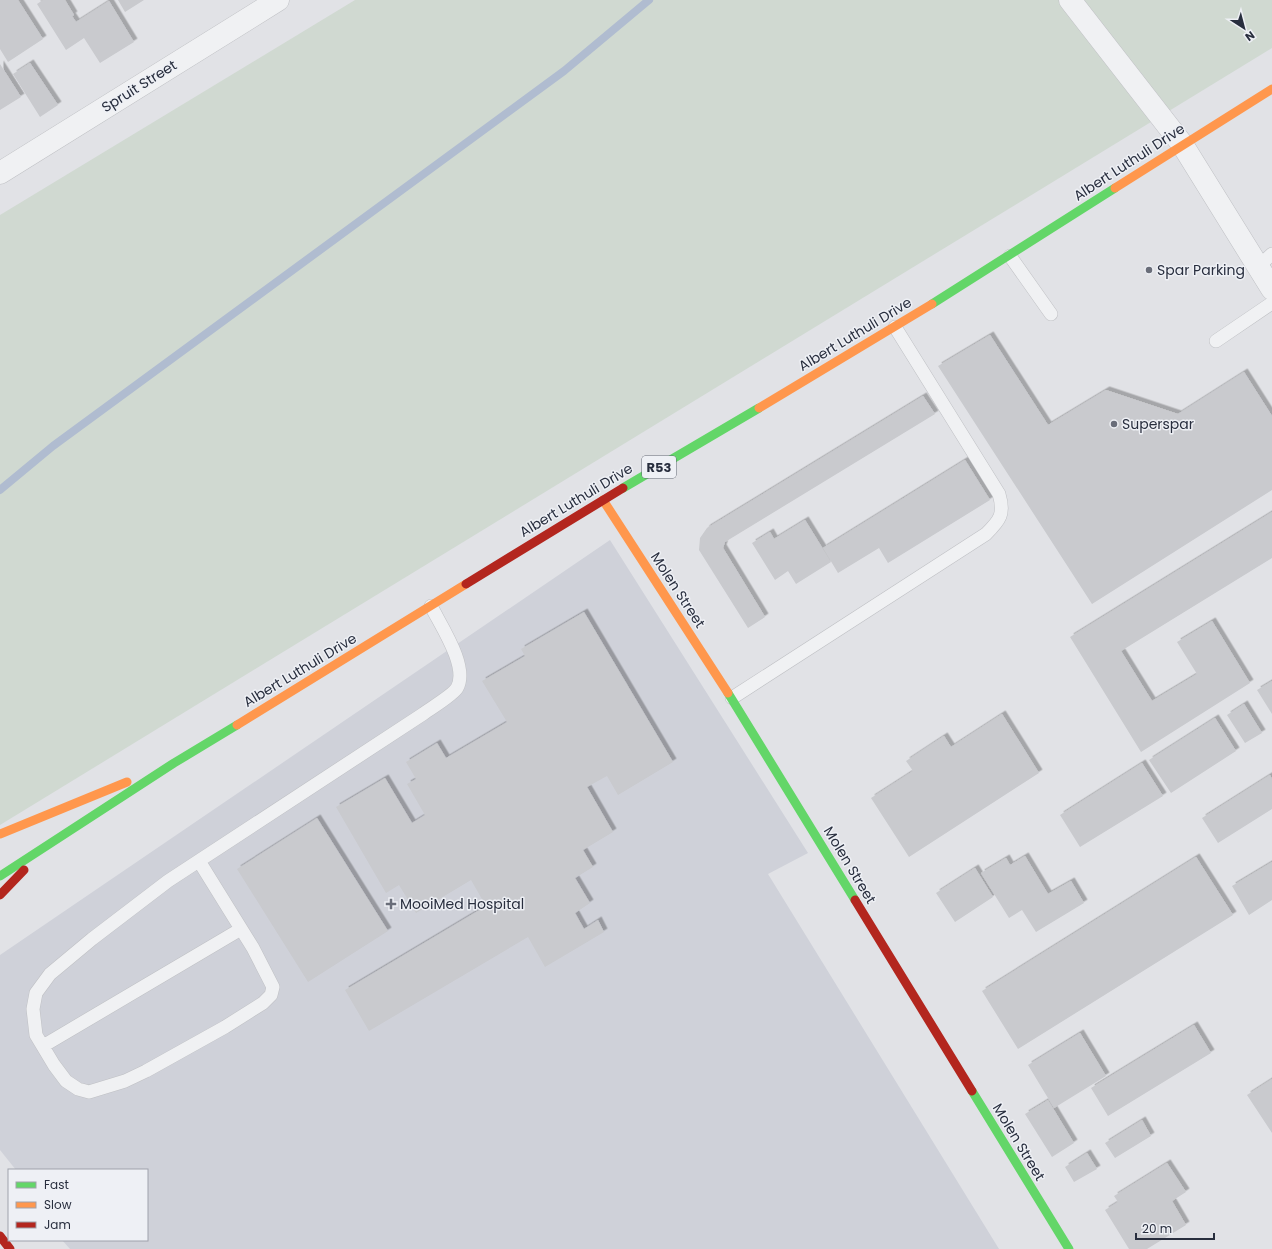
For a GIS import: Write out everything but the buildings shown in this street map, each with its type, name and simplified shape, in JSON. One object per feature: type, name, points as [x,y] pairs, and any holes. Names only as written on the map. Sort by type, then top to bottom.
[{"type":"main road","name":"Albert Luthuli Drive","points":[[0,876],[174,763],[603,500],[895,327],[1010,256],[1182,144],[1272,89]]},
{"type":"main road","name":"Molen Street","points":[[603,500],[732,698],[1069,1249]]},
{"type":"main road","points":[[0,834],[174,763]]},
{"type":"main road","points":[[0,895],[47,846]]},
{"type":"main road","points":[[0,1236],[10,1249]]},
{"type":"street","name":"Spruit Street","points":[[0,173],[278,0]]},
{"type":"street","points":[[1070,0],[1182,144],[1265,260],[1272,289]]},
{"type":"lane","points":[[1010,256],[1051,314]]},
{"type":"lane","points":[[1216,340],[1272,303]]},
{"type":"lane","points":[[732,698],[986,534],[1000,517],[1003,505],[999,494],[895,327]]},
{"type":"lane","points":[[199,861],[241,929],[273,987],[271,995],[263,1003],[225,1027],[146,1071],[125,1081],[90,1092],[78,1089],[66,1081],[36,1035],[33,1009],[36,993],[50,974],[92,939],[168,881],[423,714],[457,689],[461,674],[458,658],[431,606]]},
{"type":"lane","points":[[43,1046],[241,929]]},
{"type":"shaded area","points":[[355,0],[1272,0],[1272,48],[0,825],[0,215]]},
{"type":"shaded area","points":[[610,540],[808,853],[768,874],[999,1249],[70,1249],[63,1241],[148,1241],[148,1169],[15,1169],[0,1150],[0,955]]},
{"type":"waterway","points":[[0,490],[53,446],[564,71],[649,0]]},
{"type":"traffic: fast","points":[[932,304],[1115,188]]},
{"type":"traffic: fast","points":[[623,488],[759,408]]},
{"type":"traffic: fast","points":[[728,693],[855,900]]},
{"type":"traffic: fast","points":[[0,876],[174,763],[237,725]]},
{"type":"traffic: fast","points":[[972,1091],[1069,1249]]},
{"type":"traffic: slow","points":[[1115,188],[1272,89]]},
{"type":"traffic: slow","points":[[759,408],[932,304]]},
{"type":"traffic: slow","points":[[603,500],[728,693]]},
{"type":"traffic: slow","points":[[237,725],[466,584]]},
{"type":"traffic: slow","points":[[0,834],[127,782]]},
{"type":"traffic: jam","points":[[466,584],[623,488]]},
{"type":"traffic: jam","points":[[0,895],[24,870]]},
{"type":"traffic: jam","points":[[855,900],[972,1091]]},
{"type":"traffic: jam","points":[[0,1236],[10,1249]]},
{"type":"place","name":"Spar Parking","points":[[1149,270]]},
{"type":"place","name":"Superspar","points":[[1114,424]]},
{"type":"place","name":"MooiMed Hospital","points":[[391,904]]}]
